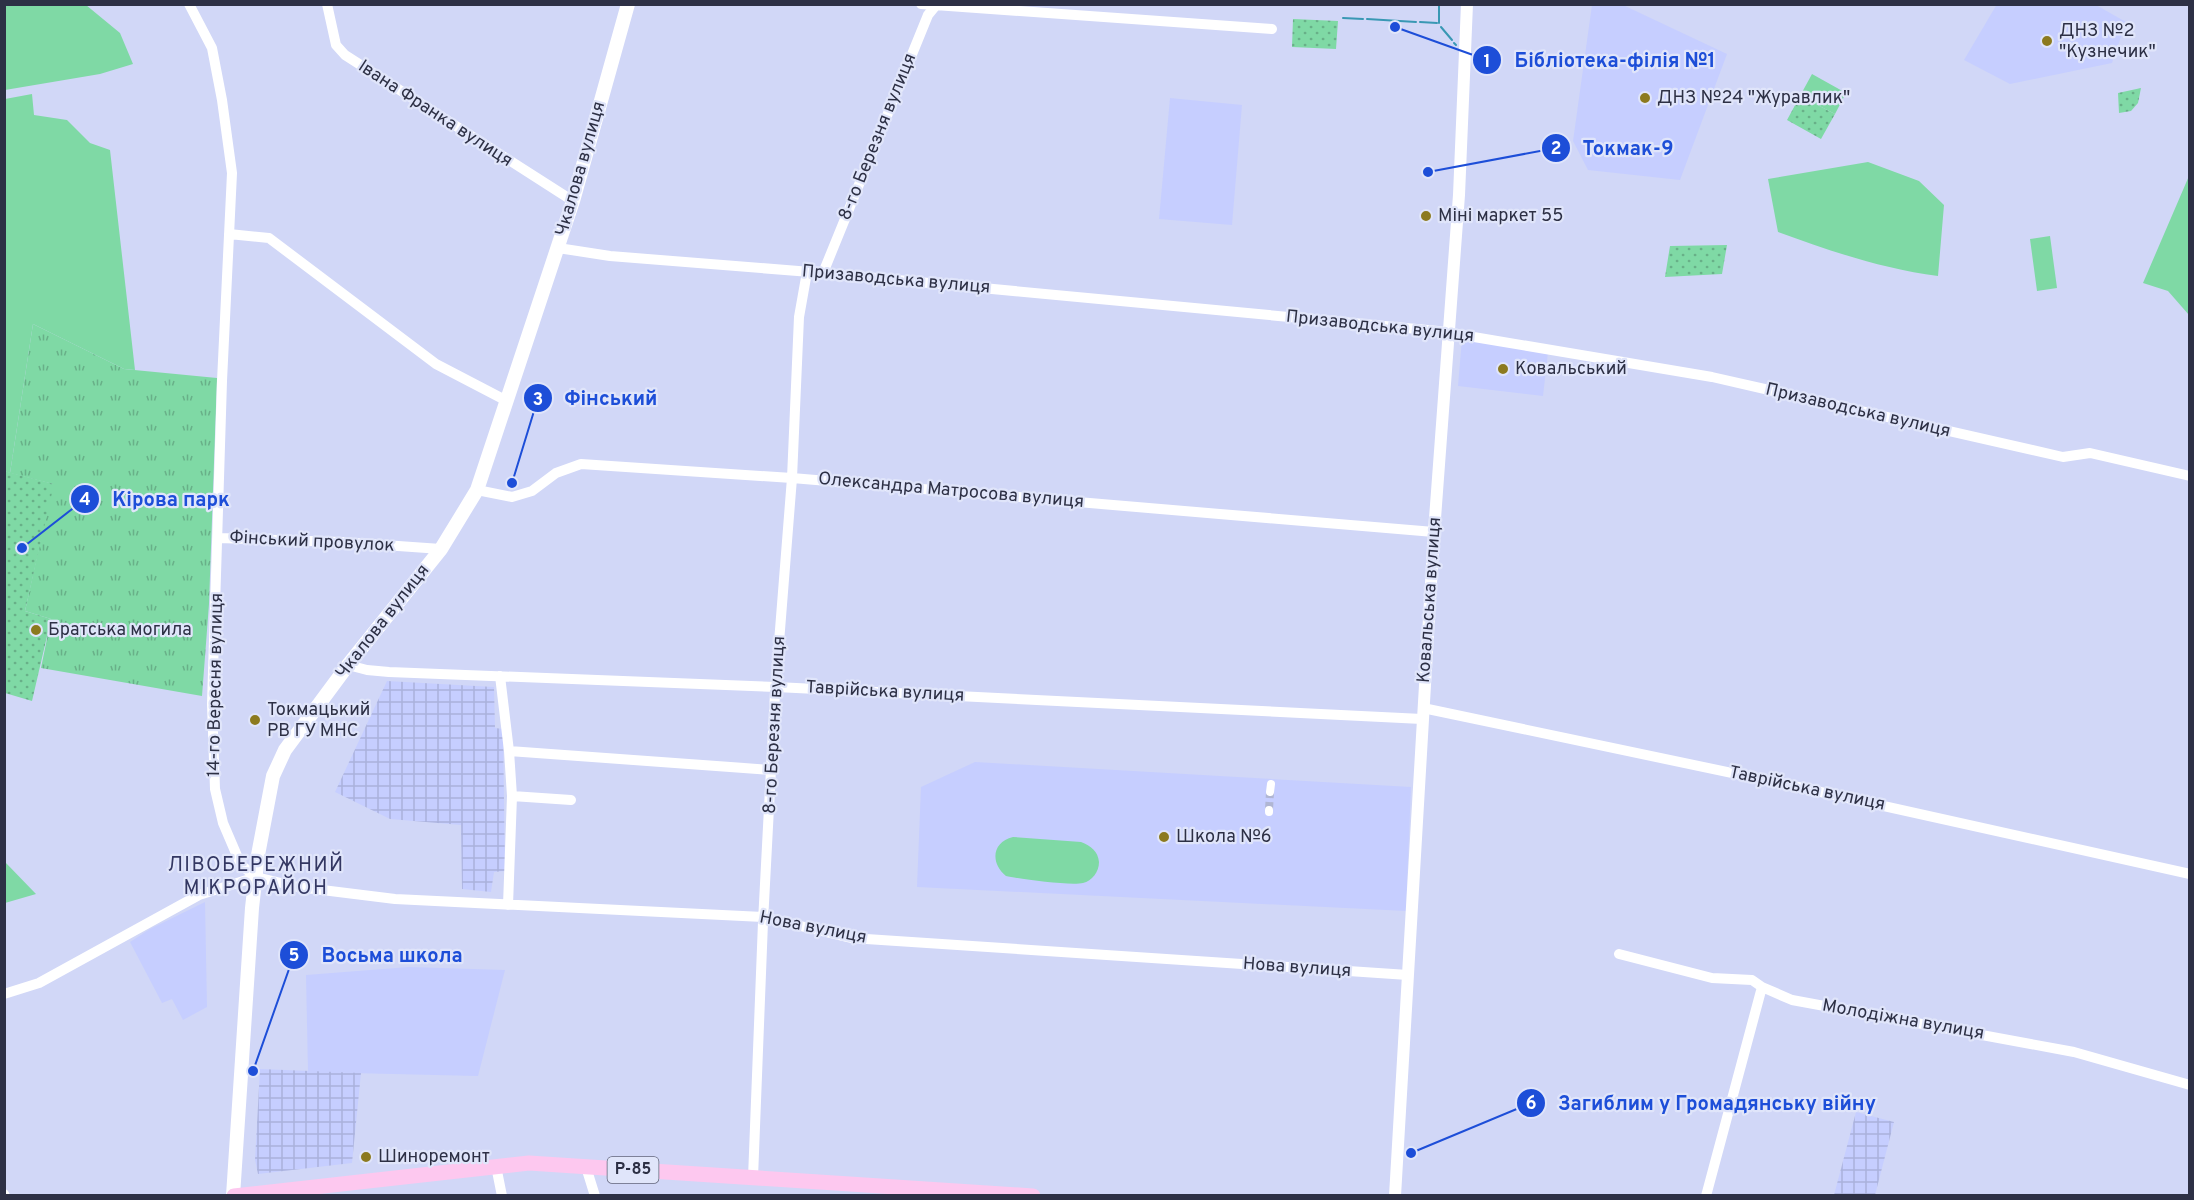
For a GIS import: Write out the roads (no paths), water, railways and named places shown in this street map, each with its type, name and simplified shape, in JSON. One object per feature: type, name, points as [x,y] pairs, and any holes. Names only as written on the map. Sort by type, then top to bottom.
[{"type":"main road","name":"Чкалова вулиця","points":[[256,877],[263,824],[273,776],[285,750],[348,665],[441,549],[477,490],[573,201],[628,4]]},
{"type":"main road","points":[[234,1196],[246,994],[256,877]]},
{"type":"main road","name":"Р-85","points":[[234,1196],[529,1163],[753,1178],[857,1190],[1033,1196]]},
{"type":"street","name":"14-го Вересня вулиця","points":[[189,4],[212,48],[232,173],[222,381],[219,538],[212,704],[215,789],[223,823],[241,865],[256,877]]},
{"type":"street","name":"Івана Франка вулиця","points":[[327,4],[336,45],[345,55],[573,201]]},
{"type":"street","points":[[921,4],[1272,29]]},
{"type":"street","name":"Ковальська вулиця","points":[[1395,1196],[1434,532],[1459,195],[1467,4]]},
{"type":"street","name":"8-го Березня вулиця","points":[[823,273],[928,15],[936,5]]},
{"type":"street","points":[[229,234],[269,238],[436,364],[507,401]]},
{"type":"street","name":"Призаводська вулиця","points":[[558,248],[610,256],[823,273],[1448,332],[1712,377],[2063,457],[2090,453],[2190,476]]},
{"type":"street","name":"8-го Березня вулиця","points":[[753,1178],[763,917],[776,687],[792,478],[799,317],[807,272]]},
{"type":"street","name":"Олександра Матросова вулиця","points":[[477,490],[512,497],[532,491],[555,473],[581,464],[792,478],[1434,532]]},
{"type":"street","name":"Фінський провулок","points":[[219,538],[341,542],[441,549]]},
{"type":"street","name":"Таврійська вулиця","points":[[348,665],[389,672],[1423,714],[1789,785],[2190,874]]},
{"type":"street","points":[[500,676],[512,796],[508,905]]},
{"type":"street","points":[[509,751],[772,770]]},
{"type":"street","points":[[512,796],[571,800]]},
{"type":"street","points":[[4,994],[39,983],[200,895],[256,877]]},
{"type":"street","name":"Нова вулиця","points":[[256,877],[298,887],[395,899],[763,917],[851,938],[1408,975]]},
{"type":"street","name":"Молодіжна вулиця","points":[[1619,954],[1712,978],[1752,980],[1761,987],[1792,1000],[2074,1052],[2190,1085]]},
{"type":"street","points":[[1706,1196],[1761,987]]},
{"type":"street","points":[[496,1166],[502,1196]]},
{"type":"street","points":[[586,1167],[595,1196]]},
{"type":"waterway","points":[[1439,4],[1439,23]]},
{"type":"waterway","points":[[1343,18],[1363,19]]},
{"type":"waterway","points":[[1367,19],[1416,22]]},
{"type":"waterway","points":[[1420,22],[1437,23]]},
{"type":"waterway","points":[[1441,27],[1452,40]]},
{"type":"tunnel","points":[[1269,810],[1270,792]]},
{"type":"place","name":"Бібліотека-філія №1","points":[[1395,27]]},
{"type":"place","name":"ДНЗ №2 \"Кузнечик\"","points":[[2047,41]]},
{"type":"place","name":"ДНЗ №24 \"Журавлик\"","points":[[1645,98]]},
{"type":"place","name":"Токмак-9","points":[[1428,172]]},
{"type":"place","name":"Міні маркет 55","points":[[1426,216]]},
{"type":"place","name":"Ковальський","points":[[1503,369]]},
{"type":"place","name":"Фінський","points":[[512,483]]},
{"type":"place","name":"Кірова парк","points":[[22,548]]},
{"type":"place","name":"Братська могила","points":[[36,630]]},
{"type":"place","name":"Токмацький РВ ГУ МНС","points":[[255,720]]},
{"type":"place","name":"Школа №6","points":[[1164,837]]},
{"type":"place","name":"Восьма школа","points":[[253,1071]]},
{"type":"place","name":"Загиблим у Громадянську війну","points":[[1411,1153]]},
{"type":"place","name":"Шиноремонт","points":[[366,1157]]},
{"type":"district","name":"ЛІВОБЕРЕЖНИЙ МІКРОРАЙОН","points":[[256,878]]}]
